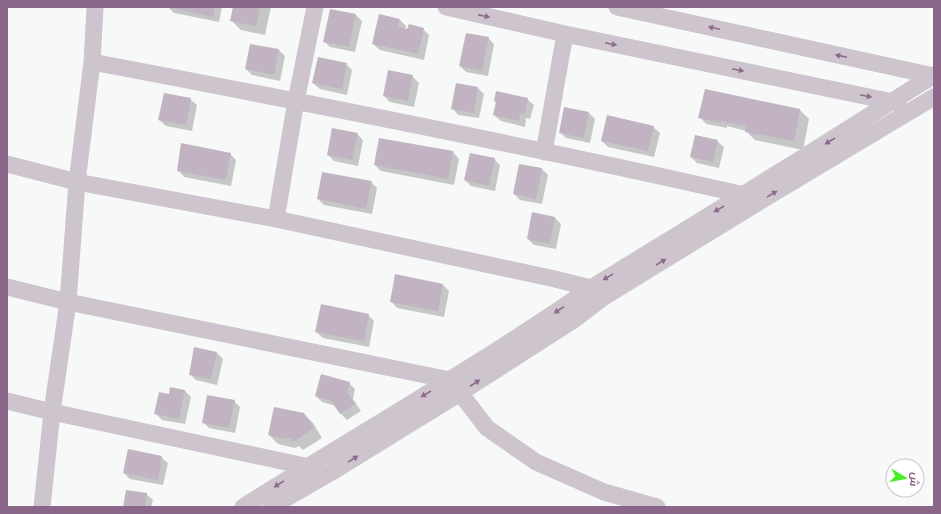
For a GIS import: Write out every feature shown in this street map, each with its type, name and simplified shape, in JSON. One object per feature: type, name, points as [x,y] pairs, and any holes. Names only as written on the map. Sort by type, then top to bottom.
[{"type":"street","points":[[42,507],[52,412],[68,302],[77,182],[92,62],[95,7]]},
{"type":"street","points":[[276,220],[296,101],[315,7]]},
{"type":"street","points":[[446,7],[565,34],[919,107]]},
{"type":"street","points":[[617,7],[934,76]]},
{"type":"street","points":[[544,152],[565,34]]},
{"type":"street","points":[[92,62],[296,101],[544,152],[696,184],[748,200],[934,98]]},
{"type":"street","points":[[271,507],[332,472],[455,386],[564,306],[598,292],[748,200],[934,76]]},
{"type":"street","points":[[7,164],[77,182],[276,220],[547,277],[598,292]]},
{"type":"street","points":[[7,287],[68,302],[455,386],[487,428],[536,462],[604,492],[657,507]]},
{"type":"street","points":[[243,507],[308,466],[455,386]]},
{"type":"street","points":[[7,402],[332,472]]},
{"type":"building","points":[[168,7],[215,7],[213,17]]},
{"type":"building","points":[[233,7],[260,7],[256,26],[230,21]]},
{"type":"building","points":[[330,9],[356,14],[349,47],[323,42]]},
{"type":"building","points":[[379,14],[400,19],[398,27],[407,29],[409,24],[424,28],[418,54],[372,44]]},
{"type":"building","points":[[466,33],[489,37],[482,71],[459,66]]},
{"type":"building","points":[[250,44],[279,49],[274,75],[245,69]]},
{"type":"building","points":[[318,57],[347,63],[342,89],[312,83]]},
{"type":"building","points":[[388,70],[413,75],[408,101],[383,96]]},
{"type":"building","points":[[456,83],[478,87],[474,113],[451,109]]},
{"type":"building","points":[[705,89],[800,109],[794,141],[745,132],[746,126],[698,118]]},
{"type":"building","points":[[496,91],[528,98],[525,114],[520,113],[519,121],[493,115],[496,102],[494,101]]},
{"type":"building","points":[[164,93],[191,98],[186,125],[158,120]]},
{"type":"building","points":[[564,107],[589,112],[584,138],[559,133]]},
{"type":"building","points":[[607,115],[654,126],[648,151],[601,141]]},
{"type":"building","points":[[332,128],[358,133],[352,160],[327,155]]},
{"type":"building","points":[[695,135],[718,140],[713,162],[690,157]]},
{"type":"building","points":[[379,138],[453,151],[448,179],[374,165]]},
{"type":"building","points":[[181,143],[231,153],[226,180],[177,171]]},
{"type":"building","points":[[470,153],[495,158],[489,186],[464,180]]},
{"type":"building","points":[[519,164],[542,168],[536,199],[513,194]]},
{"type":"building","points":[[322,172],[372,181],[366,209],[317,199]]},
{"type":"building","points":[[532,212],[555,217],[550,244],[527,239]]},
{"type":"building","points":[[395,274],[443,284],[438,311],[390,302]]},
{"type":"building","points":[[321,304],[369,314],[364,341],[315,332]]},
{"type":"building","points":[[194,347],[217,352],[211,379],[189,375]]},
{"type":"building","points":[[321,374],[350,382],[347,392],[355,404],[340,414],[331,401],[315,396]]},
{"type":"building","points":[[170,387],[185,390],[179,419],[154,414],[159,392],[169,394]]},
{"type":"building","points":[[207,395],[235,400],[229,428],[202,423]]},
{"type":"building","points":[[274,407],[304,413],[314,428],[293,442],[290,437],[286,439],[268,435]]},
{"type":"building","points":[[128,449],[162,456],[158,480],[123,473]]},
{"type":"building","points":[[126,490],[147,493],[145,507],[123,507]]}]
